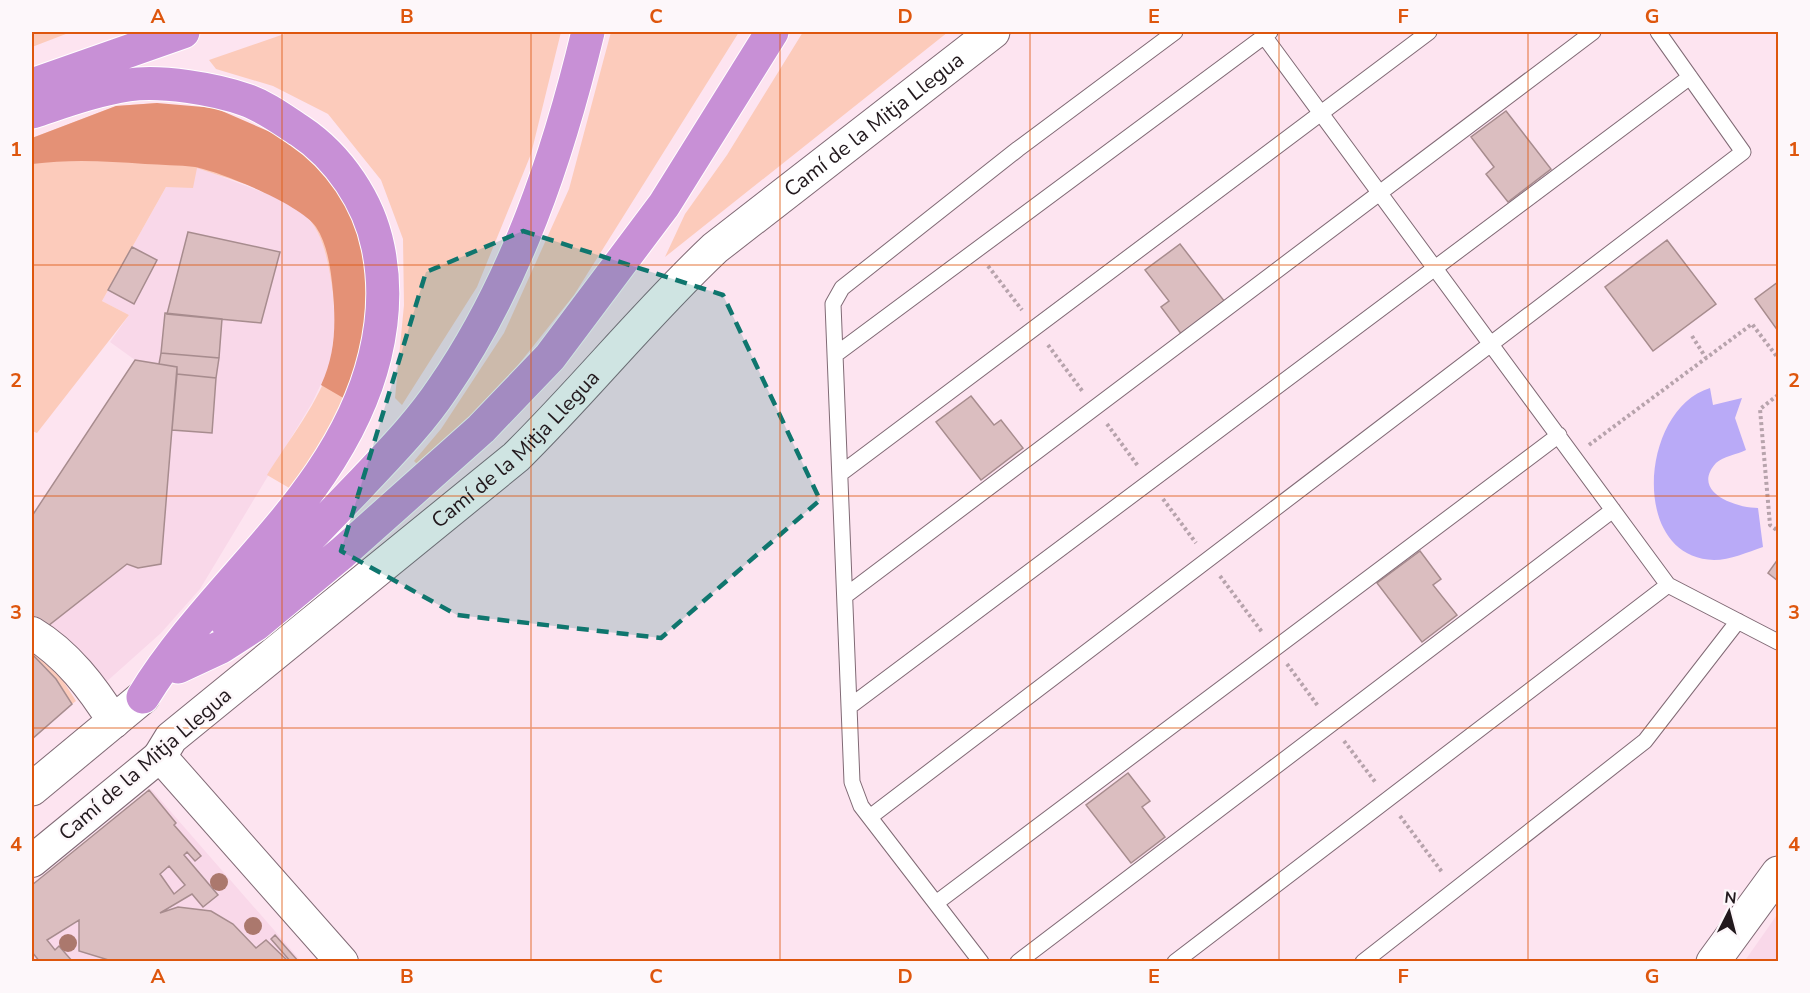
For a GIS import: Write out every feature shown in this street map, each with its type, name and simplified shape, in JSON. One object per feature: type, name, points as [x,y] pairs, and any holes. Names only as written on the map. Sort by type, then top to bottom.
[{"type":"highway","points":[[32,85],[183,32]]},
{"type":"highway","points":[[143,697],[287,563],[415,426],[443,388],[494,302],[543,187],[566,117],[588,32]]},
{"type":"highway","points":[[178,666],[222,647],[255,625],[342,554],[481,429],[550,357],[664,205],[772,32]]},
{"type":"highway","points":[[32,112],[70,99],[130,85],[174,86],[248,101],[277,116],[309,137],[333,160],[369,215],[383,271],[382,327],[364,396],[347,431],[315,483],[289,518],[181,642],[143,697]]},
{"type":"street","name":"Camí de la Mitja Llegua","points":[[32,861],[160,756],[171,738],[516,457],[554,420],[681,280],[716,248],[993,32]]},
{"type":"street","points":[[32,633],[64,656],[99,698],[114,722]]},
{"type":"street","points":[[32,789],[143,697]]},
{"type":"street","points":[[160,756],[342,962]]},
{"type":"street","points":[[1713,962],[1779,873]]},
{"type":"lane","points":[[981,962],[861,806],[852,782],[833,304],[842,288],[1018,149],[1175,32]]},
{"type":"lane","points":[[840,474],[1429,32]]},
{"type":"lane","points":[[845,596],[1593,32]]},
{"type":"lane","points":[[870,817],[1743,152],[1658,32]]},
{"type":"lane","points":[[836,355],[1267,34],[1321,113],[1668,585],[1779,642]]},
{"type":"lane","points":[[849,707],[1690,77]]},
{"type":"lane","points":[[936,903],[1558,435]]},
{"type":"lane","points":[[1018,962],[1613,510]]},
{"type":"lane","points":[[1175,962],[1668,585]]},
{"type":"lane","points":[[1363,962],[1645,741],[1738,621]]},
{"type":"path","points":[[1574,456],[1752,324],[1779,358]]},
{"type":"path","points":[[1692,336],[1706,358]]},
{"type":"path","points":[[1779,395],[1760,409],[1770,525],[1779,531]]},
{"type":"highlighted area","points":[[523,231],[723,295],[820,500],[661,638],[457,615],[341,551],[426,272]]},
{"type":"shaded area","points":[[32,32],[71,32],[32,47]]},
{"type":"shaded area","points":[[290,32],[561,32],[531,154],[477,287],[402,405],[395,398],[404,305],[403,239],[381,180],[328,114],[273,86],[216,69],[209,60]]},
{"type":"shaded area","points":[[611,32],[739,32],[574,295],[507,379],[420,467],[414,461],[441,429],[504,333],[569,189]]},
{"type":"shaded area","points":[[803,32],[948,32],[665,257],[685,214],[727,155]]},
{"type":"shaded area","points":[[157,103],[336,187],[355,382],[329,430],[291,489],[267,475],[312,406],[330,364],[335,316],[325,253],[313,224],[302,212],[279,198],[251,186],[197,168],[193,188],[166,187],[102,301],[129,315],[37,433],[32,431],[32,138],[116,106]]},
{"type":"shaded area","points":[[157,103],[215,108],[291,141],[336,187],[360,229],[368,278],[366,342],[345,399],[321,385],[332,351],[333,292],[326,250],[320,234],[308,218],[260,191],[223,175],[195,167],[88,161],[32,164],[32,138],[116,106]]},
{"type":"shaded area","points":[[196,167],[270,195],[301,211],[316,227],[326,252],[332,281],[335,325],[330,365],[312,403],[200,589],[161,633],[105,683],[32,621],[32,516],[135,360],[110,342],[129,315],[102,301],[166,187]]},
{"type":"shaded area","points":[[1710,388],[1713,405],[1742,398],[1735,418],[1746,450],[1716,463],[1709,473],[1708,482],[1712,490],[1728,501],[1758,508],[1763,547],[1720,560],[1687,553],[1668,535],[1657,510],[1654,481],[1658,451],[1669,423],[1687,401]]},
{"type":"shaded area","points":[[32,648],[60,676],[76,701],[72,704],[56,679],[32,654]]},
{"type":"shaded area","points":[[151,789],[301,961],[32,962],[32,885]]},
{"type":"shaded area","points":[[1778,913],[1778,961],[1744,962],[1772,922]]},
{"type":"building","points":[[1506,111],[1551,169],[1508,202],[1486,174],[1494,167],[1471,137]]},
{"type":"building","points":[[188,232],[280,252],[261,323],[167,314]]},
{"type":"building","points":[[1667,240],[1716,304],[1653,351],[1605,287]]},
{"type":"building","points":[[1180,244],[1225,302],[1182,335],[1161,307],[1169,301],[1145,270]]},
{"type":"building","points":[[132,247],[157,260],[134,304],[108,290]]},
{"type":"building","points":[[1778,282],[1778,331],[1755,299]]},
{"type":"building","points":[[165,313],[222,319],[219,358],[161,353]]},
{"type":"building","points":[[161,353],[219,358],[216,378],[177,374],[177,367],[159,364]]},
{"type":"building","points":[[135,360],[177,367],[161,564],[138,568],[127,564],[44,629],[32,621],[32,516]]},
{"type":"building","points":[[177,374],[216,378],[212,433],[172,430]]},
{"type":"building","points":[[971,396],[994,425],[1001,420],[1023,448],[981,480],[936,422]]},
{"type":"building","points":[[1420,551],[1441,579],[1433,585],[1457,615],[1422,642],[1377,583]]},
{"type":"building","points":[[1778,559],[1778,581],[1768,573]]},
{"type":"building","points":[[32,654],[56,679],[72,704],[32,739]]},
{"type":"building","points":[[1128,773],[1150,801],[1142,807],[1165,837],[1131,863],[1086,805]]},
{"type":"building","points":[[149,790],[176,823],[174,825],[201,856],[195,861],[187,852],[184,855],[218,895],[203,907],[192,894],[160,913],[178,907],[211,911],[233,924],[256,948],[266,940],[289,962],[115,962],[79,951],[79,920],[47,940],[55,950],[59,946],[73,962],[40,962],[32,952],[32,885]],"holes":[[[169,866],[185,885],[174,894],[160,874]]]},
{"type":"building","points":[[275,935],[299,962],[291,962],[271,939]]}]
